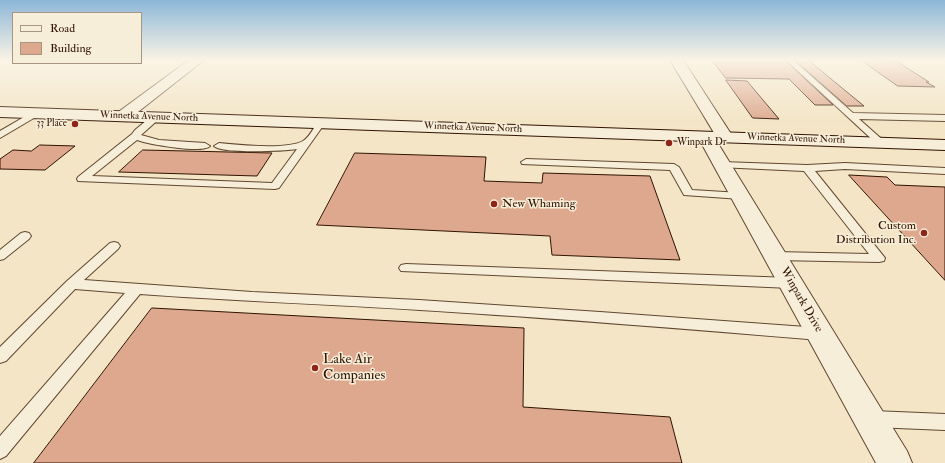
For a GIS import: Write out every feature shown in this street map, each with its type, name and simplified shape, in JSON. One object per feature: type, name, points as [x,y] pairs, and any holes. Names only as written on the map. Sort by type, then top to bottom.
[{"type":"main road","points":[[123,116],[169,82]]},
{"type":"main road","name":"Winpark Drive","points":[[687,82],[716,137],[722,165],[895,463]]},
{"type":"main road","name":"Winnetka Avenue North","points":[[0,112],[945,145]]},
{"type":"lane","points":[[814,82],[880,142]]},
{"type":"lane","points":[[0,135],[36,113]]},
{"type":"lane","points":[[852,116],[945,118]]},
{"type":"lane","points":[[156,117],[138,132],[136,136],[82,179],[275,186],[321,123]]},
{"type":"lane","points":[[136,136],[139,138],[161,142],[205,146]]},
{"type":"lane","points":[[219,146],[281,147],[308,142]]},
{"type":"lane","points":[[526,162],[674,167],[688,193],[741,196]]},
{"type":"lane","points":[[722,165],[807,168],[845,166],[945,171]]},
{"type":"lane","points":[[775,256],[879,258],[807,168]]},
{"type":"lane","points":[[0,256],[25,236]]},
{"type":"lane","points":[[0,357],[72,284],[114,246]]},
{"type":"lane","points":[[406,268],[790,283]]},
{"type":"lane","points":[[72,284],[592,316],[820,334]]},
{"type":"lane","points":[[0,450],[136,289]]},
{"type":"lane","points":[[870,419],[945,422]]},
{"type":"building","points":[[727,82],[748,82],[779,119],[753,118]]},
{"type":"building","points":[[792,82],[808,82],[833,105],[815,105]]},
{"type":"building","points":[[819,82],[834,82],[864,106],[847,106]]},
{"type":"building","points":[[892,82],[928,82],[926,82],[935,87],[898,86]]},
{"type":"building","points":[[40,145],[75,146],[45,170],[0,169],[0,159],[13,150],[31,151]]},
{"type":"building","points":[[143,150],[272,153],[257,176],[119,172]]},
{"type":"building","name":"New Whaming","points":[[355,153],[486,157],[484,181],[542,183],[543,173],[650,176],[680,260],[552,255],[550,236],[317,225]]},
{"type":"building","name":"Custom Distribution Inc.","points":[[849,175],[887,177],[895,185],[945,187],[945,280]]},
{"type":"building","name":"Lake Air Companies","points":[[152,308],[524,328],[523,407],[670,417],[682,463],[34,463]]},
{"type":"place","name":"33 Place","points":[[75,124]]},
{"type":"place","name":"Winpark Dr","points":[[669,143]]},
{"type":"place","name":"New Whaming","points":[[494,204]]},
{"type":"place","name":"Custom Distribution Inc.","points":[[924,233]]},
{"type":"place","name":"Lake Air Companies","points":[[315,368]]}]
